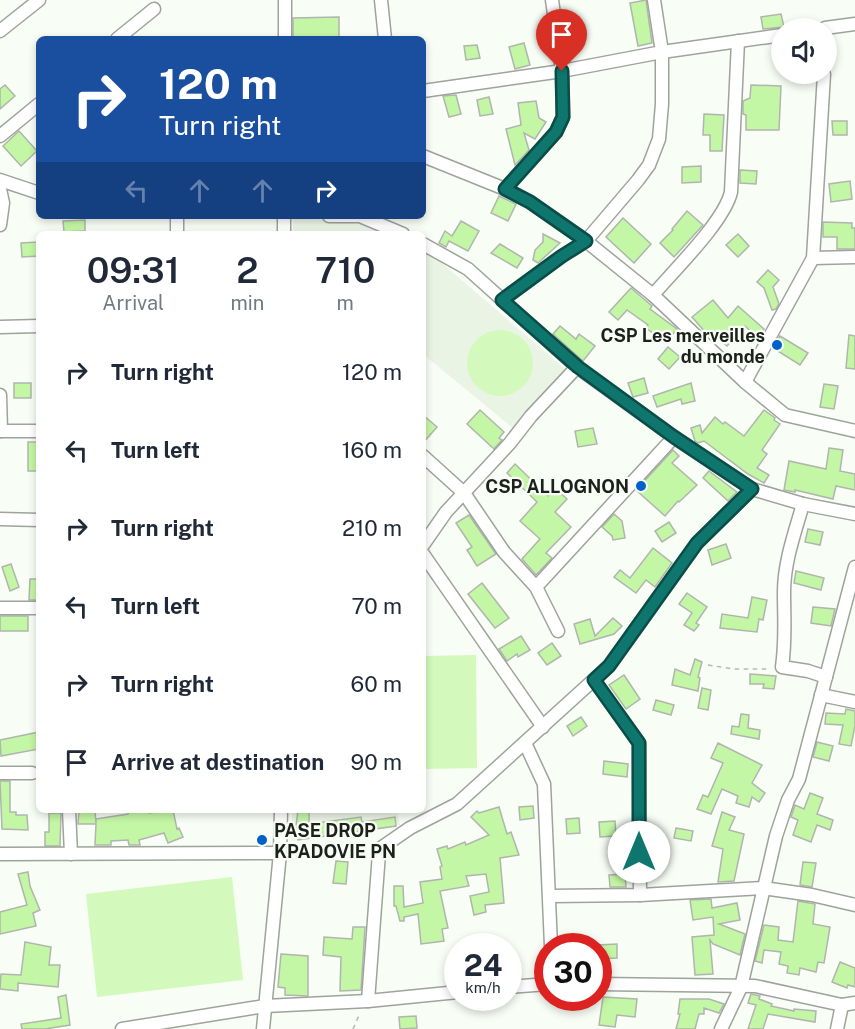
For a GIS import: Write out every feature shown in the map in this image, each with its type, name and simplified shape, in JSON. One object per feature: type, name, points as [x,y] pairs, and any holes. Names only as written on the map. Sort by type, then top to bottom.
[{"type":"street","points":[[0,31],[39,0]]},
{"type":"street","points":[[285,0],[285,36]]},
{"type":"street","points":[[381,0],[385,36]]},
{"type":"street","points":[[505,189],[561,124],[562,71],[552,0]]},
{"type":"street","points":[[502,300],[586,241],[638,180],[655,152],[662,119],[662,52],[654,0]]},
{"type":"street","points":[[121,36],[154,9]]},
{"type":"street","points":[[837,26],[855,24]]},
{"type":"street","points":[[426,91],[771,36]]},
{"type":"street","points":[[652,295],[714,223],[728,202],[731,192],[738,41]]},
{"type":"street","points":[[745,382],[813,258],[823,84]]},
{"type":"street","points":[[0,136],[36,106]]},
{"type":"street","points":[[426,157],[505,189],[530,202],[586,241],[652,295],[745,382],[784,415],[855,431]]},
{"type":"street","points":[[0,180],[36,192]]},
{"type":"street","points":[[0,189],[3,203],[0,225]]},
{"type":"street","points":[[367,219],[396,231]]},
{"type":"street","points":[[426,246],[468,269],[578,367],[674,437],[752,489],[803,504],[855,514]]},
{"type":"street","points":[[813,258],[855,257]]},
{"type":"street","points":[[0,327],[36,327]]},
{"type":"street","points":[[426,540],[434,528],[531,416],[578,367]]},
{"type":"street","points":[[0,395],[1,431],[36,431]]},
{"type":"street","points":[[536,587],[674,437]]},
{"type":"street","points":[[426,459],[464,493],[504,552],[536,587],[558,631]]},
{"type":"street","points":[[368,1001],[374,893],[381,848],[410,828],[457,804],[609,666],[697,543],[752,489]]},
{"type":"street","points":[[803,504],[787,563],[784,591],[786,644],[782,667],[808,671],[826,677]]},
{"type":"street","points":[[0,519],[36,520]]},
{"type":"street","points":[[426,558],[543,727]]},
{"type":"street","points":[[722,1029],[741,987],[763,888],[788,800],[799,779],[855,567]]},
{"type":"street","points":[[0,608],[36,608]]},
{"type":"street","points":[[594,680],[639,743],[640,895]]},
{"type":"street","points":[[821,696],[855,702]]},
{"type":"street","points":[[525,742],[544,784],[551,933]]},
{"type":"street","points":[[0,773],[32,773]]},
{"type":"street","points":[[69,813],[71,854]]},
{"type":"street","points":[[263,1029],[280,853],[281,813]]},
{"type":"street","points":[[0,854],[280,853]]},
{"type":"street","points":[[550,896],[640,895],[763,888],[812,895],[855,905]]},
{"type":"street","points":[[612,984],[772,989],[842,1005],[855,1003]]},
{"type":"street","points":[[122,1029],[164,1026],[265,1006],[368,1001],[444,993]]},
{"type":"street","points":[[837,1029],[842,1005]]},
{"type":"path","points":[[708,665],[758,670],[782,667]]},
{"type":"path","points":[[353,1029],[368,1001]]},
{"type":"shaded area","points":[[293,219],[315,219],[360,223],[377,231],[293,231]]},
{"type":"shaded area","points":[[426,253],[436,258],[565,369],[514,429],[426,356]]},
{"type":"shaded area","points":[[292,813],[398,813],[400,825],[292,841]]},
{"type":"green space","points":[[500,330],[513,333],[523,340],[530,350],[533,363],[530,376],[523,386],[513,393],[500,396],[487,393],[477,386],[470,376],[467,363],[470,350],[477,340],[487,333]]},
{"type":"green space","points":[[476,655],[477,768],[426,769],[426,656]]},
{"type":"green space","points":[[232,877],[243,980],[97,997],[86,894]]},
{"type":"building","points":[[646,0],[652,43],[638,46],[630,3]]},
{"type":"building","points":[[781,14],[782,18],[771,18],[771,28],[763,29],[761,17]]},
{"type":"building","points":[[339,17],[339,36],[293,36],[293,18]]},
{"type":"building","points":[[524,43],[530,65],[515,69],[509,47]]},
{"type":"building","points":[[477,45],[480,58],[466,60],[464,46]]},
{"type":"building","points":[[5,85],[15,96],[0,109],[0,89]]},
{"type":"building","points":[[751,85],[781,86],[779,130],[746,130],[743,101],[750,98]]},
{"type":"building","points":[[456,95],[461,114],[449,117],[443,96]]},
{"type":"building","points":[[489,97],[493,114],[480,116],[477,100]]},
{"type":"building","points":[[536,101],[539,118],[546,122],[535,139],[524,133],[529,150],[515,165],[506,129],[521,125],[518,103]]},
{"type":"building","points":[[704,114],[724,115],[722,151],[710,151],[710,135],[703,135]]},
{"type":"building","points":[[832,121],[847,121],[847,135],[833,135]]},
{"type":"building","points":[[19,131],[36,152],[21,166],[3,146]]},
{"type":"building","points":[[701,166],[701,182],[682,183],[682,167]]},
{"type":"building","points":[[740,170],[757,171],[756,184],[740,183]]},
{"type":"building","points":[[850,181],[852,199],[831,202],[829,184]]},
{"type":"building","points":[[499,196],[516,204],[508,221],[491,213]]},
{"type":"building","points":[[687,211],[703,225],[674,257],[660,243]]},
{"type":"building","points":[[623,218],[651,244],[634,263],[606,237]]},
{"type":"building","points":[[85,220],[85,231],[64,231],[63,221]]},
{"type":"building","points":[[461,221],[479,231],[468,251],[449,241],[446,247],[439,243],[445,231],[452,236]]},
{"type":"building","points":[[823,222],[852,223],[852,228],[855,228],[855,249],[837,249],[837,237],[823,237]]},
{"type":"building","points":[[543,234],[560,243],[538,263],[533,260],[535,250],[543,242]]},
{"type":"building","points":[[738,234],[749,246],[738,257],[726,245]]},
{"type":"building","points":[[36,242],[36,256],[22,257],[21,243]]},
{"type":"building","points":[[500,244],[523,258],[517,268],[491,253]]},
{"type":"building","points":[[768,270],[779,280],[773,287],[779,304],[776,309],[772,310],[764,288],[757,282]]},
{"type":"building","points":[[631,288],[652,306],[650,309],[677,329],[666,343],[646,328],[648,325],[627,310],[618,320],[609,312]]},
{"type":"building","points":[[713,300],[728,318],[738,306],[764,329],[759,339],[745,326],[727,346],[709,331],[706,333],[692,317]]},
{"type":"building","points":[[560,326],[576,339],[579,334],[595,346],[583,361],[553,334]]},
{"type":"building","points":[[849,335],[855,336],[855,369],[846,368]]},
{"type":"building","points":[[780,336],[808,353],[800,365],[773,348]]},
{"type":"building","points":[[668,347],[680,357],[669,369],[658,359]]},
{"type":"building","points":[[644,378],[648,393],[633,397],[628,383]]},
{"type":"building","points":[[14,383],[31,383],[31,398],[14,398]]},
{"type":"building","points":[[691,383],[695,401],[682,404],[681,399],[657,407],[653,396]]},
{"type":"building","points":[[824,384],[838,386],[834,409],[820,407]]},
{"type":"building","points":[[480,410],[504,432],[499,438],[502,440],[494,449],[467,424]]},
{"type":"building","points":[[764,410],[780,424],[762,450],[767,454],[757,468],[769,475],[764,483],[748,474],[704,441],[698,443],[695,441],[691,428],[700,425],[702,433],[715,417],[744,436]]},
{"type":"building","points":[[426,418],[437,427],[426,440]]},
{"type":"building","points":[[593,428],[597,444],[578,447],[575,431]]},
{"type":"building","points":[[28,442],[36,442],[36,471],[28,471]]},
{"type":"building","points":[[829,448],[843,450],[840,471],[855,474],[855,490],[836,486],[833,499],[795,490],[795,492],[784,490],[789,461],[826,469]]},
{"type":"building","points":[[673,450],[679,456],[672,463],[697,485],[665,516],[636,490]]},
{"type":"building","points":[[515,464],[548,496],[555,488],[567,499],[555,512],[571,527],[546,553],[552,558],[536,575],[522,559],[540,539],[520,521],[537,502],[507,473]]},
{"type":"building","points":[[709,471],[737,492],[728,501],[703,478]]},
{"type":"building","points":[[614,514],[622,521],[625,538],[613,540],[612,536],[602,527]]},
{"type":"building","points":[[469,515],[496,554],[477,566],[467,550],[472,547],[456,523]]},
{"type":"building","points":[[669,522],[676,533],[662,542],[655,531]]},
{"type":"building","points":[[808,529],[823,532],[820,545],[805,542]]},
{"type":"building","points":[[726,544],[731,558],[712,565],[708,550]]},
{"type":"building","points":[[653,548],[672,563],[655,587],[646,580],[636,593],[614,577],[620,570],[630,578]]},
{"type":"building","points":[[11,564],[19,587],[10,591],[2,567]]},
{"type":"building","points":[[796,571],[824,578],[821,590],[794,583]]},
{"type":"building","points":[[30,579],[36,579],[36,600],[29,600]]},
{"type":"building","points":[[482,583],[509,618],[495,628],[468,594]]},
{"type":"building","points":[[687,593],[707,607],[696,623],[699,625],[694,631],[684,625],[692,613],[679,604]]},
{"type":"building","points":[[752,597],[767,600],[763,620],[759,619],[757,632],[720,628],[722,614],[748,618]]},
{"type":"building","points":[[813,607],[835,609],[831,626],[811,623]]},
{"type":"building","points":[[0,616],[28,616],[28,631],[0,631]]},
{"type":"building","points":[[613,618],[622,626],[614,634],[580,644],[574,624],[590,619],[595,636]]},
{"type":"building","points":[[521,636],[530,650],[518,657],[517,654],[507,661],[499,649]]},
{"type":"building","points":[[552,643],[561,656],[547,665],[538,653]]},
{"type":"building","points":[[695,659],[702,662],[698,677],[700,678],[698,691],[672,685],[675,669],[690,675]]},
{"type":"building","points":[[750,674],[776,676],[774,689],[763,688],[764,684],[750,684]]},
{"type":"building","points":[[624,675],[640,699],[626,709],[609,685]]},
{"type":"building","points":[[702,688],[711,690],[708,710],[698,708]]},
{"type":"building","points":[[656,700],[674,705],[671,715],[653,710]]},
{"type":"building","points":[[846,709],[855,711],[851,746],[839,744],[843,725],[825,724],[826,713],[845,714]]},
{"type":"building","points":[[741,714],[749,715],[748,728],[760,730],[759,739],[731,734],[732,726],[739,727]]},
{"type":"building","points":[[581,717],[587,726],[573,736],[567,726]]},
{"type":"building","points":[[36,733],[36,750],[1,756],[0,740]]},
{"type":"building","points":[[817,742],[833,746],[829,761],[813,757]]},
{"type":"building","points":[[718,743],[762,765],[752,783],[765,793],[759,802],[752,797],[749,807],[736,803],[738,796],[722,789],[711,814],[697,809],[703,795],[708,797],[723,763],[711,758]]},
{"type":"building","points":[[604,761],[628,764],[627,777],[603,774]]},
{"type":"building","points":[[0,781],[10,781],[10,812],[16,812],[16,815],[27,815],[28,830],[2,829]]},
{"type":"building","points":[[810,793],[823,798],[817,814],[833,820],[830,830],[817,825],[811,842],[793,835],[798,820],[791,817],[795,805],[804,809]]},
{"type":"building","points":[[533,806],[534,818],[520,820],[519,807]]},
{"type":"building","points":[[499,807],[507,834],[511,832],[519,855],[500,858],[504,903],[485,905],[486,912],[474,915],[470,896],[489,892],[486,874],[466,876],[469,886],[440,891],[448,928],[442,929],[444,941],[421,944],[418,914],[404,917],[404,921],[400,921],[396,906],[394,906],[394,886],[403,886],[404,907],[423,903],[420,882],[442,879],[440,867],[442,866],[437,849],[447,846],[448,849],[465,842],[466,845],[489,835],[471,817],[477,811],[479,813]]},
{"type":"building","points":[[722,812],[735,817],[729,830],[744,834],[734,881],[718,882],[723,849],[712,846]]},
{"type":"building","points":[[49,813],[61,813],[60,846],[45,846],[45,832],[49,832]]},
{"type":"building","points":[[79,813],[95,813],[96,823],[96,819],[128,813],[174,813],[177,829],[179,828],[183,837],[168,843],[164,833],[139,840],[140,845],[129,845],[128,840],[111,841],[111,845],[95,845],[96,824],[78,824]]},
{"type":"building","points":[[298,813],[309,813],[309,824],[361,817],[362,822],[395,817],[396,826],[298,840],[296,826]]},
{"type":"building","points":[[579,818],[580,833],[567,834],[566,819]]},
{"type":"building","points":[[615,821],[616,836],[600,837],[599,822]]},
{"type":"building","points":[[676,828],[693,831],[691,841],[674,838]]},
{"type":"building","points":[[336,861],[348,862],[346,884],[333,883]]},
{"type":"building","points":[[803,862],[816,863],[812,887],[800,885]]},
{"type":"building","points":[[28,872],[30,886],[40,910],[33,913],[36,926],[0,934],[0,912],[27,905],[18,874]]},
{"type":"building","points":[[625,874],[626,887],[610,887],[609,875]]},
{"type":"building","points":[[711,899],[712,908],[737,903],[740,920],[719,924],[745,934],[740,955],[713,944],[710,940],[713,974],[695,975],[692,937],[714,935],[713,917],[693,920],[690,900]]},
{"type":"building","points":[[798,901],[815,904],[813,924],[830,927],[824,963],[818,962],[816,972],[800,968],[799,975],[787,973],[788,966],[779,964],[781,952],[764,950],[762,963],[755,961],[764,925],[779,927],[778,940],[793,942]]},
{"type":"building","points":[[353,927],[365,927],[361,990],[340,991],[341,957],[323,955],[324,937],[352,939]]},
{"type":"building","points":[[25,942],[51,947],[49,965],[60,965],[58,987],[18,983],[18,991],[0,989],[1,974],[21,975]]},
{"type":"building","points":[[612,944],[617,944],[617,958],[612,958]]},
{"type":"building","points":[[281,954],[308,956],[308,996],[285,995],[285,988],[278,987]]},
{"type":"building","points":[[840,962],[855,968],[855,987],[848,985],[847,988],[832,982]]},
{"type":"building","points":[[751,994],[760,996],[759,999],[772,1004],[771,1006],[794,1011],[794,1009],[816,1011],[815,1022],[768,1014],[763,1029],[748,1029],[756,1005],[748,1003]]},
{"type":"building","points":[[66,995],[70,1025],[45,1029],[22,1029],[21,1024],[61,1018],[58,997]]},
{"type":"building","points":[[612,998],[637,999],[635,1017],[617,1015],[615,1027],[599,1025],[601,1011],[612,1011]]},
{"type":"building","points":[[680,999],[709,999],[724,1004],[719,1013],[704,1008],[704,1014],[699,1014],[695,1029],[676,1029],[680,1014],[678,1014]]},
{"type":"building","points":[[416,1016],[417,1028],[400,1029],[399,1017]]},
{"type":"place","name":"CSP Les merveilles du monde","points":[[777,345]]},
{"type":"place","name":"CSP ALLOGNON","points":[[641,486]]},
{"type":"place","name":"PASE DROP KPADOVIE PN","points":[[262,840]]},
{"type":"route","points":[[562,71],[563,117],[561,124],[505,189],[530,202],[586,241],[502,300],[578,367],[674,437],[752,489],[697,543],[609,666],[594,680],[639,743],[639,852]]}]
